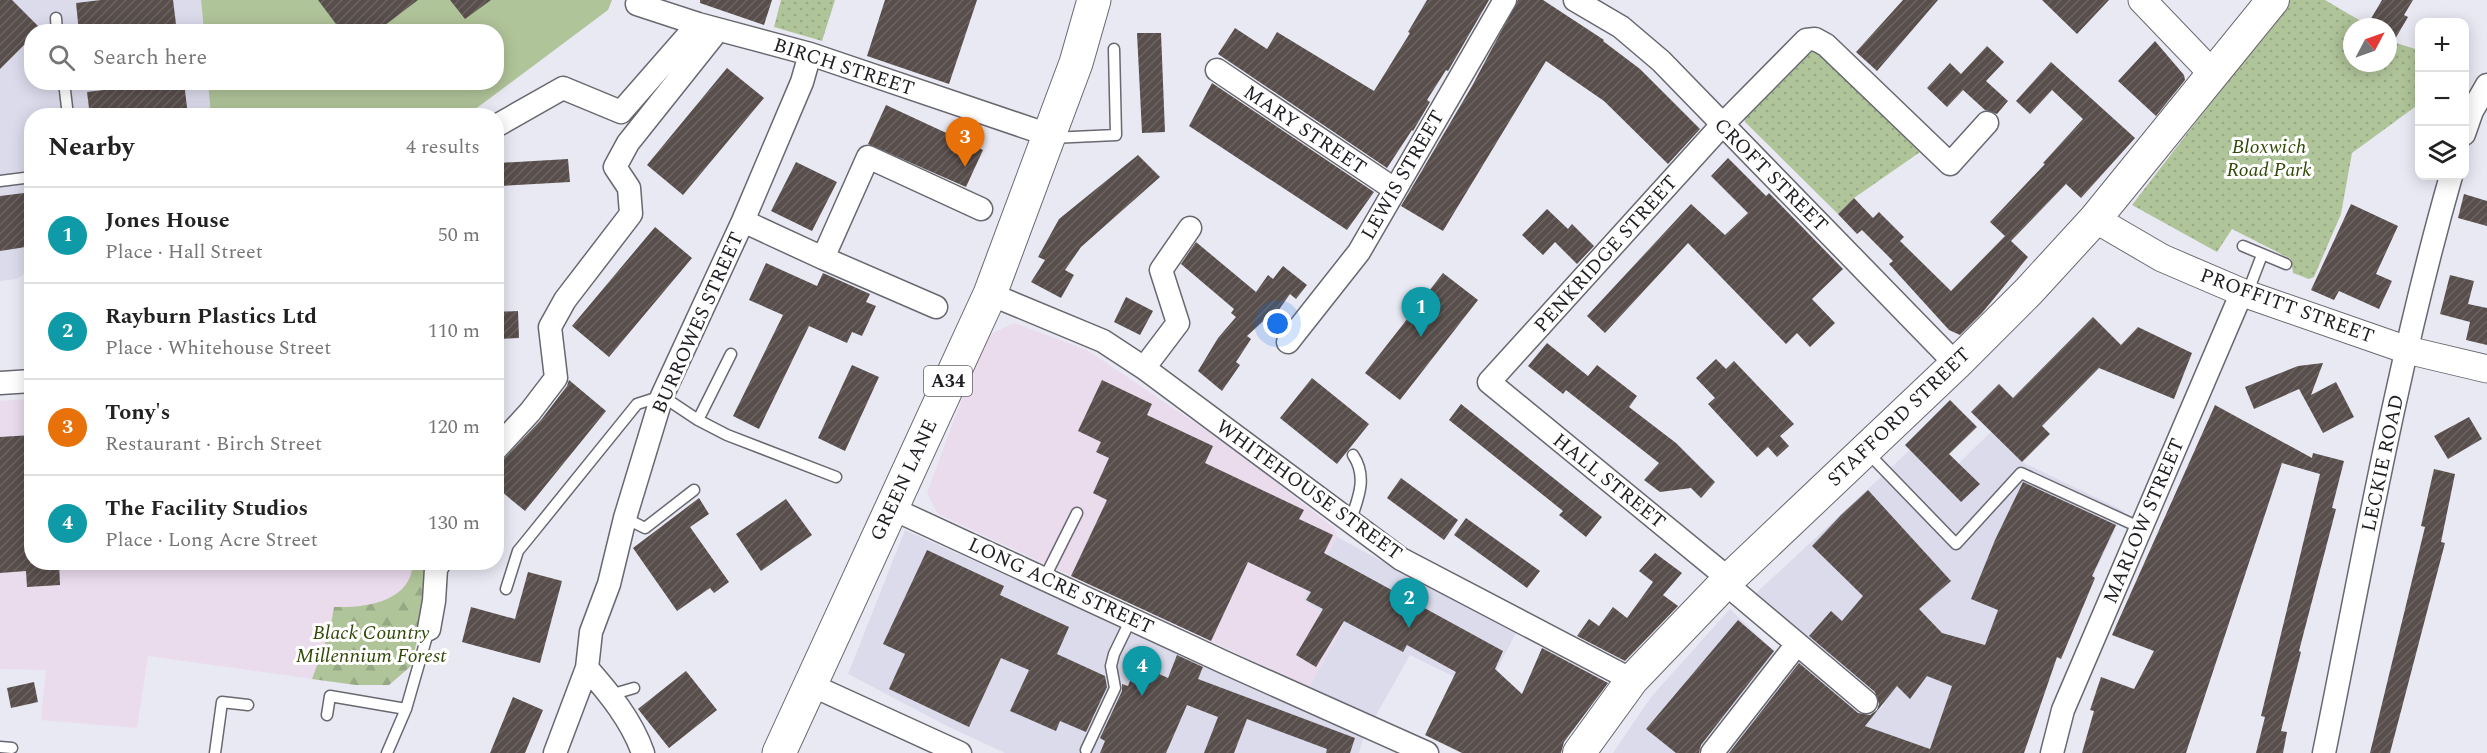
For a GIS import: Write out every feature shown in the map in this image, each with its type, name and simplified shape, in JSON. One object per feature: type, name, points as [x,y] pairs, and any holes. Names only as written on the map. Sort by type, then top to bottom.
[{"type":"highway","name":"GREEN LANE","points":[[779,753],[990,294],[1076,63],[1094,0]]},
{"type":"main road","name":"STAFFORD STREET","points":[[1580,753],[1632,680],[1727,581],[1956,364],[2029,291],[2095,219],[2273,0]]},
{"type":"street","name":"LEWIS STREET","points":[[1288,342],[1359,252],[1505,0]]},
{"type":"street","name":"CROFT STREET","points":[[1575,0],[1629,34],[1661,62],[1956,364]]},
{"type":"street","points":[[2142,0],[2212,73]]},
{"type":"street","name":"BIRCH STREET","points":[[637,4],[708,27],[810,54],[1049,136]]},
{"type":"street","points":[[504,121],[563,88],[621,112],[708,27]]},
{"type":"street","points":[[504,440],[530,412],[556,378],[550,327],[565,300],[631,214],[629,188],[615,167],[627,143],[708,27]]},
{"type":"street","name":"PENKRIDGE STREET","points":[[1489,382],[1722,125],[1806,40],[1815,39],[1826,45],[1950,164],[1988,123]]},
{"type":"street","name":"BURROWES STREET","points":[[555,753],[587,668],[591,632],[609,584],[625,518],[662,396],[743,221],[802,82],[810,54]]},
{"type":"street","name":"MARY STREET","points":[[1217,70],[1394,189]]},
{"type":"street","points":[[2467,126],[2472,111],[2487,85]]},
{"type":"street","points":[[824,258],[868,157],[981,209]]},
{"type":"street","name":"LECKIE ROAD","points":[[2324,753],[2407,350],[2431,245],[2450,180]]},
{"type":"street","name":"PROFFITT STREET","points":[[2095,219],[2162,258],[2244,293],[2407,350],[2487,369]]},
{"type":"street","points":[[743,221],[936,307]]},
{"type":"street","points":[[1144,368],[1178,323],[1161,270],[1190,228]]},
{"type":"street","name":"MARLOW STREET","points":[[2052,753],[2063,710],[2244,293]]},
{"type":"street","name":"WHITEHOUSE STREET","points":[[990,294],[1103,341],[1144,368],[1401,560],[1632,680]]},
{"type":"street","points":[[0,383],[24,382]]},
{"type":"street","name":"HALL STREET","points":[[1489,382],[1727,581],[1866,702]]},
{"type":"street","name":"LONG ACRE STREET","points":[[891,508],[1427,753]]},
{"type":"street","points":[[429,629],[436,570]]},
{"type":"street","points":[[1712,753],[1797,644]]},
{"type":"street","points":[[587,668],[610,695],[638,739],[642,753]]},
{"type":"street","points":[[809,684],[960,753]]},
{"type":"lane","points":[[56,18],[56,24]]},
{"type":"lane","points":[[1049,136],[1116,135],[1114,49]]},
{"type":"lane","points":[[65,90],[67,108]]},
{"type":"lane","points":[[0,181],[24,178]]},
{"type":"lane","points":[[2243,246],[2286,264]]},
{"type":"lane","points":[[2244,293],[2262,255]]},
{"type":"lane","points":[[698,420],[731,354]]},
{"type":"lane","points":[[506,589],[518,551],[637,404],[662,396],[698,420],[727,435],[836,477]]},
{"type":"lane","points":[[1865,450],[1956,544],[2021,473],[2141,528]]},
{"type":"lane","points":[[1350,522],[1362,478],[1359,464],[1353,455]]},
{"type":"lane","points":[[625,518],[645,528],[694,490]]},
{"type":"lane","points":[[1044,579],[1077,513]]},
{"type":"lane","points":[[1086,750],[1115,688],[1111,666],[1114,654],[1131,619]]},
{"type":"lane","points":[[387,753],[406,709],[429,629]]},
{"type":"lane","points":[[610,695],[634,688]]},
{"type":"lane","points":[[327,715],[330,696],[406,709]]},
{"type":"lane","points":[[215,753],[222,702],[248,705]]},
{"type":"lane","points":[[0,747],[12,748]]},
{"type":"shaded area","points":[[0,0],[201,0],[203,24],[24,24],[24,90],[209,90],[210,108],[24,108],[24,274],[17,279],[0,281]]},
{"type":"shaded area","points":[[1014,323],[1087,350],[1231,447],[1334,528],[1337,537],[1303,600],[1343,626],[1309,687],[938,514],[927,493],[985,337]]},
{"type":"shaded area","points":[[24,399],[24,570],[427,570],[425,606],[411,666],[389,685],[356,685],[148,656],[137,728],[41,720],[46,670],[0,669],[0,401]]},
{"type":"shaded area","points":[[1991,432],[2022,462],[2124,511],[2094,574],[2095,578],[2061,659],[2057,657],[2024,753],[1726,753],[1800,657],[1871,717],[1884,705],[1754,595],[1910,450],[1961,502],[1979,484],[1959,463]]},
{"type":"shaded area","points":[[905,530],[1364,736],[1359,753],[1005,753],[949,727],[848,674]]},
{"type":"shaded area","points":[[1337,537],[1516,633],[1485,692],[1410,655],[1375,717],[1309,687],[1343,626],[1303,600]]},
{"type":"shaded area","points":[[1730,609],[1775,652],[1695,753],[1613,753],[1651,697]]},
{"type":"green space","points":[[201,0],[612,0],[608,10],[504,88],[504,24],[203,24]]},
{"type":"green space","points":[[781,0],[835,0],[822,41],[774,27]]},
{"type":"green space","name":"Bloxwich Road Park","points":[[2290,0],[2325,0],[2356,18],[2343,18],[2343,72],[2397,72],[2397,43],[2415,49],[2415,107],[2352,153],[2341,214],[2314,277],[2309,279],[2293,273],[2291,259],[2232,229],[2217,252],[2132,205]]},
{"type":"green space","points":[[1819,46],[1923,150],[1854,198],[1838,214],[1745,122],[1743,115],[1805,50]]},
{"type":"green space","points":[[209,90],[501,90],[477,108],[210,108]]},
{"type":"green space","name":"Black Country Millennium Forest","points":[[411,570],[427,570],[425,606],[411,666],[389,685],[356,685],[312,679],[330,630],[334,607],[360,606],[385,600],[396,594],[410,576]]},
{"type":"building","points":[[0,0],[12,0],[36,24],[24,24],[24,45],[0,69]]},
{"type":"building","points":[[101,0],[173,0],[176,24],[78,24],[76,3]]},
{"type":"building","points":[[318,0],[418,0],[386,24],[336,24]]},
{"type":"building","points":[[450,0],[491,0],[465,19]]},
{"type":"building","points":[[700,0],[772,0],[764,25],[700,3]]},
{"type":"building","points":[[885,0],[977,0],[949,84],[867,56]]},
{"type":"building","points":[[1427,0],[1489,0],[1448,71],[1446,70],[1427,100],[1430,102],[1413,131],[1387,168],[1218,54],[1235,28],[1267,49],[1277,32],[1374,91],[1410,33],[1408,32]]},
{"type":"building","points":[[1518,0],[1543,0],[1604,40],[1640,69],[1700,129],[1668,164],[1604,101],[1546,61],[1443,231],[1401,206],[1472,86]]},
{"type":"building","points":[[1903,0],[1938,0],[1877,71],[1856,52]]},
{"type":"building","points":[[2042,0],[2109,0],[2077,34]]},
{"type":"building","points":[[2382,0],[2413,0],[2404,15],[2408,17],[2397,36],[2397,18],[2371,18]]},
{"type":"building","points":[[1137,33],[1161,33],[1165,132],[1142,133]]},
{"type":"building","points":[[2155,41],[2184,75],[2185,80],[2156,116],[2118,81]]},
{"type":"building","points":[[1987,46],[2004,62],[1986,81],[2008,101],[1997,114],[1985,110],[1963,90],[1947,107],[1927,88],[1950,63],[1961,74]]},
{"type":"building","points":[[2051,62],[2135,138],[2081,198],[2066,184],[2011,241],[2028,257],[1982,313],[1960,335],[1949,330],[1889,264],[1893,261],[1862,230],[1857,234],[1838,214],[1854,198],[1873,218],[1879,212],[1904,237],[1900,241],[1951,291],[2005,236],[1990,222],[2045,164],[2043,163],[2083,119],[2052,90],[2030,114],[2016,101]]},
{"type":"building","points":[[727,68],[764,98],[683,195],[647,165]]},
{"type":"building","points":[[1212,83],[1374,192],[1347,230],[1189,126]]},
{"type":"building","points":[[185,90],[187,108],[89,108],[87,92]]},
{"type":"building","points":[[886,105],[983,150],[966,187],[868,144]]},
{"type":"building","points":[[1138,155],[1160,177],[1081,247],[1065,270],[1074,275],[1061,298],[1031,282],[1045,260],[1038,257],[1059,219]]},
{"type":"building","points":[[1728,158],[1766,196],[1769,193],[1843,269],[1812,299],[1835,323],[1810,347],[1797,333],[1786,344],[1688,243],[1605,333],[1587,316],[1691,204],[1725,235],[1748,213],[1711,176]]},
{"type":"building","points":[[568,159],[570,182],[504,186],[504,163]]},
{"type":"building","points":[[796,162],[837,182],[812,231],[771,211]]},
{"type":"building","points":[[24,193],[24,247],[0,251],[0,196]]},
{"type":"building","points":[[2464,194],[2487,201],[2487,226],[2458,218]]},
{"type":"building","points":[[2351,204],[2398,226],[2376,274],[2392,281],[2379,309],[2339,291],[2334,300],[2311,290]]},
{"type":"building","points":[[1547,209],[1568,229],[1572,224],[1594,246],[1577,264],[1555,242],[1543,255],[1522,235]]},
{"type":"building","points":[[655,227],[692,258],[609,357],[572,326]]},
{"type":"building","points":[[1196,242],[1256,292],[1268,275],[1273,279],[1283,266],[1307,285],[1296,299],[1290,294],[1273,318],[1270,315],[1247,336],[1251,339],[1236,362],[1240,365],[1222,391],[1198,371],[1218,338],[1236,317],[1231,313],[1234,309],[1181,264]]},
{"type":"building","points":[[766,263],[817,286],[823,273],[870,294],[866,302],[876,306],[862,336],[852,332],[847,343],[809,326],[759,429],[733,416],[783,315],[749,300]]},
{"type":"building","points":[[1443,273],[1478,300],[1400,400],[1365,373]]},
{"type":"building","points":[[2450,275],[2474,281],[2468,304],[2487,308],[2487,345],[2466,340],[2470,322],[2440,314]]},
{"type":"building","points":[[1126,297],[1153,311],[1140,335],[1114,322]]},
{"type":"building","points":[[518,311],[519,338],[504,339],[504,312]]},
{"type":"building","points":[[2093,317],[2121,345],[2138,327],[2192,353],[2174,399],[2099,368],[2042,426],[2050,434],[2022,462],[1971,412],[1999,384],[2013,398]]},
{"type":"building","points":[[1547,343],[1588,376],[1597,365],[1637,396],[1629,407],[1676,443],[1715,482],[1701,498],[1691,488],[1660,492],[1644,480],[1659,463],[1566,390],[1563,394],[1528,366]]},
{"type":"building","points":[[1716,359],[1726,369],[1734,361],[1794,424],[1780,436],[1789,446],[1777,457],[1768,447],[1757,457],[1708,404],[1715,398],[1696,378]]},
{"type":"building","points":[[2323,363],[2311,395],[2336,382],[2354,417],[2323,433],[2299,389],[2254,409],[2245,387],[2298,366]]},
{"type":"building","points":[[852,365],[879,377],[845,451],[818,438]]},
{"type":"building","points":[[1312,378],[1369,424],[1337,464],[1280,418]]},
{"type":"building","points":[[569,380],[606,411],[525,511],[504,494],[504,459],[541,420],[567,386]]},
{"type":"building","points":[[1102,380],[1152,404],[1147,415],[1213,446],[1205,463],[1304,510],[1299,519],[1333,535],[1324,553],[1503,651],[1495,669],[1522,694],[1542,648],[1608,683],[1564,742],[1561,753],[1462,753],[1425,735],[1456,672],[1407,645],[1403,652],[1344,621],[1316,667],[1296,655],[1323,609],[1306,600],[1311,592],[1248,562],[1211,641],[1071,576],[1107,500],[1093,493],[1109,458],[1096,452],[1101,442],[1078,431]]},
{"type":"building","points":[[1950,400],[1977,427],[1949,454],[1980,484],[1961,502],[1905,445]]},
{"type":"building","points":[[1461,404],[1602,517],[1586,537],[1559,515],[1563,511],[1449,420]]},
{"type":"building","points":[[2215,405],[2312,458],[2313,453],[2344,461],[2332,508],[2336,509],[2281,731],[2287,732],[2283,753],[2256,753],[2265,717],[2261,716],[2320,474],[2282,463],[2186,753],[2082,753],[2094,711],[2090,710],[2101,677],[2134,689],[2154,651],[2112,635]]},
{"type":"building","points":[[2469,417],[2482,439],[2448,459],[2434,436]]},
{"type":"building","points":[[24,436],[24,570],[59,570],[60,585],[27,587],[26,571],[0,573],[0,437]]},
{"type":"building","points":[[2434,469],[2455,474],[2441,542],[2445,543],[2390,753],[2370,753],[2425,527],[2421,526]]},
{"type":"building","points":[[1401,478],[1458,520],[1444,540],[1387,498]]},
{"type":"building","points":[[2023,482],[2116,525],[2092,576],[2095,578],[2061,659],[2057,657],[2024,753],[1729,753],[1799,663],[1858,713],[1870,715],[1877,710],[1879,704],[1875,692],[1809,636],[1831,611],[1842,621],[1863,596],[1812,546],[1868,490],[1951,581],[1919,609],[1942,633],[1985,645],[1998,610],[1971,599],[1995,540]],"holes":[[[1927,676],[1952,686],[1930,749],[1865,726],[1897,686],[1910,699]]]},
{"type":"building","points":[[699,498],[709,514],[690,527],[729,582],[714,593],[710,588],[677,611],[633,548]]},
{"type":"building","points":[[786,499],[812,535],[761,571],[736,534]]},
{"type":"building","points":[[1466,518],[1540,571],[1527,588],[1454,535]]},
{"type":"building","points":[[927,550],[1004,586],[1000,595],[1069,627],[1057,654],[1105,676],[1107,687],[1086,732],[1060,721],[1056,731],[1010,711],[1029,670],[1001,658],[969,727],[889,689],[905,654],[883,644]]},
{"type":"building","points":[[1655,553],[1682,573],[1663,595],[1678,606],[1625,661],[1577,636],[1589,619],[1599,626],[1613,607],[1627,618],[1653,582],[1639,571]]},
{"type":"building","points":[[528,572],[562,581],[540,663],[462,642],[471,607],[515,619]]},
{"type":"building","points":[[1738,620],[1774,651],[1701,745],[1699,753],[1676,753],[1646,729]]},
{"type":"building","points":[[1177,655],[1203,667],[1198,679],[1355,738],[1350,753],[1326,753],[1327,749],[1247,719],[1234,753],[1204,753],[1218,717],[1187,705],[1166,753],[1100,753],[1105,741],[1100,738],[1122,691],[1122,684],[1128,686],[1137,664],[1168,678]]},
{"type":"building","points":[[686,671],[717,710],[669,748],[638,709]]},
{"type":"building","points":[[34,682],[38,702],[11,708],[7,688]]},
{"type":"building","points":[[513,697],[543,710],[525,753],[490,753]]},
{"type":"place","name":"Tony's","points":[[965,167]]},
{"type":"place","name":"Jones House","points":[[1421,337]]},
{"type":"place","name":"Rayburn Plastics Ltd","points":[[1409,628]]},
{"type":"place","name":"The Facility Studios","points":[[1142,696]]}]
